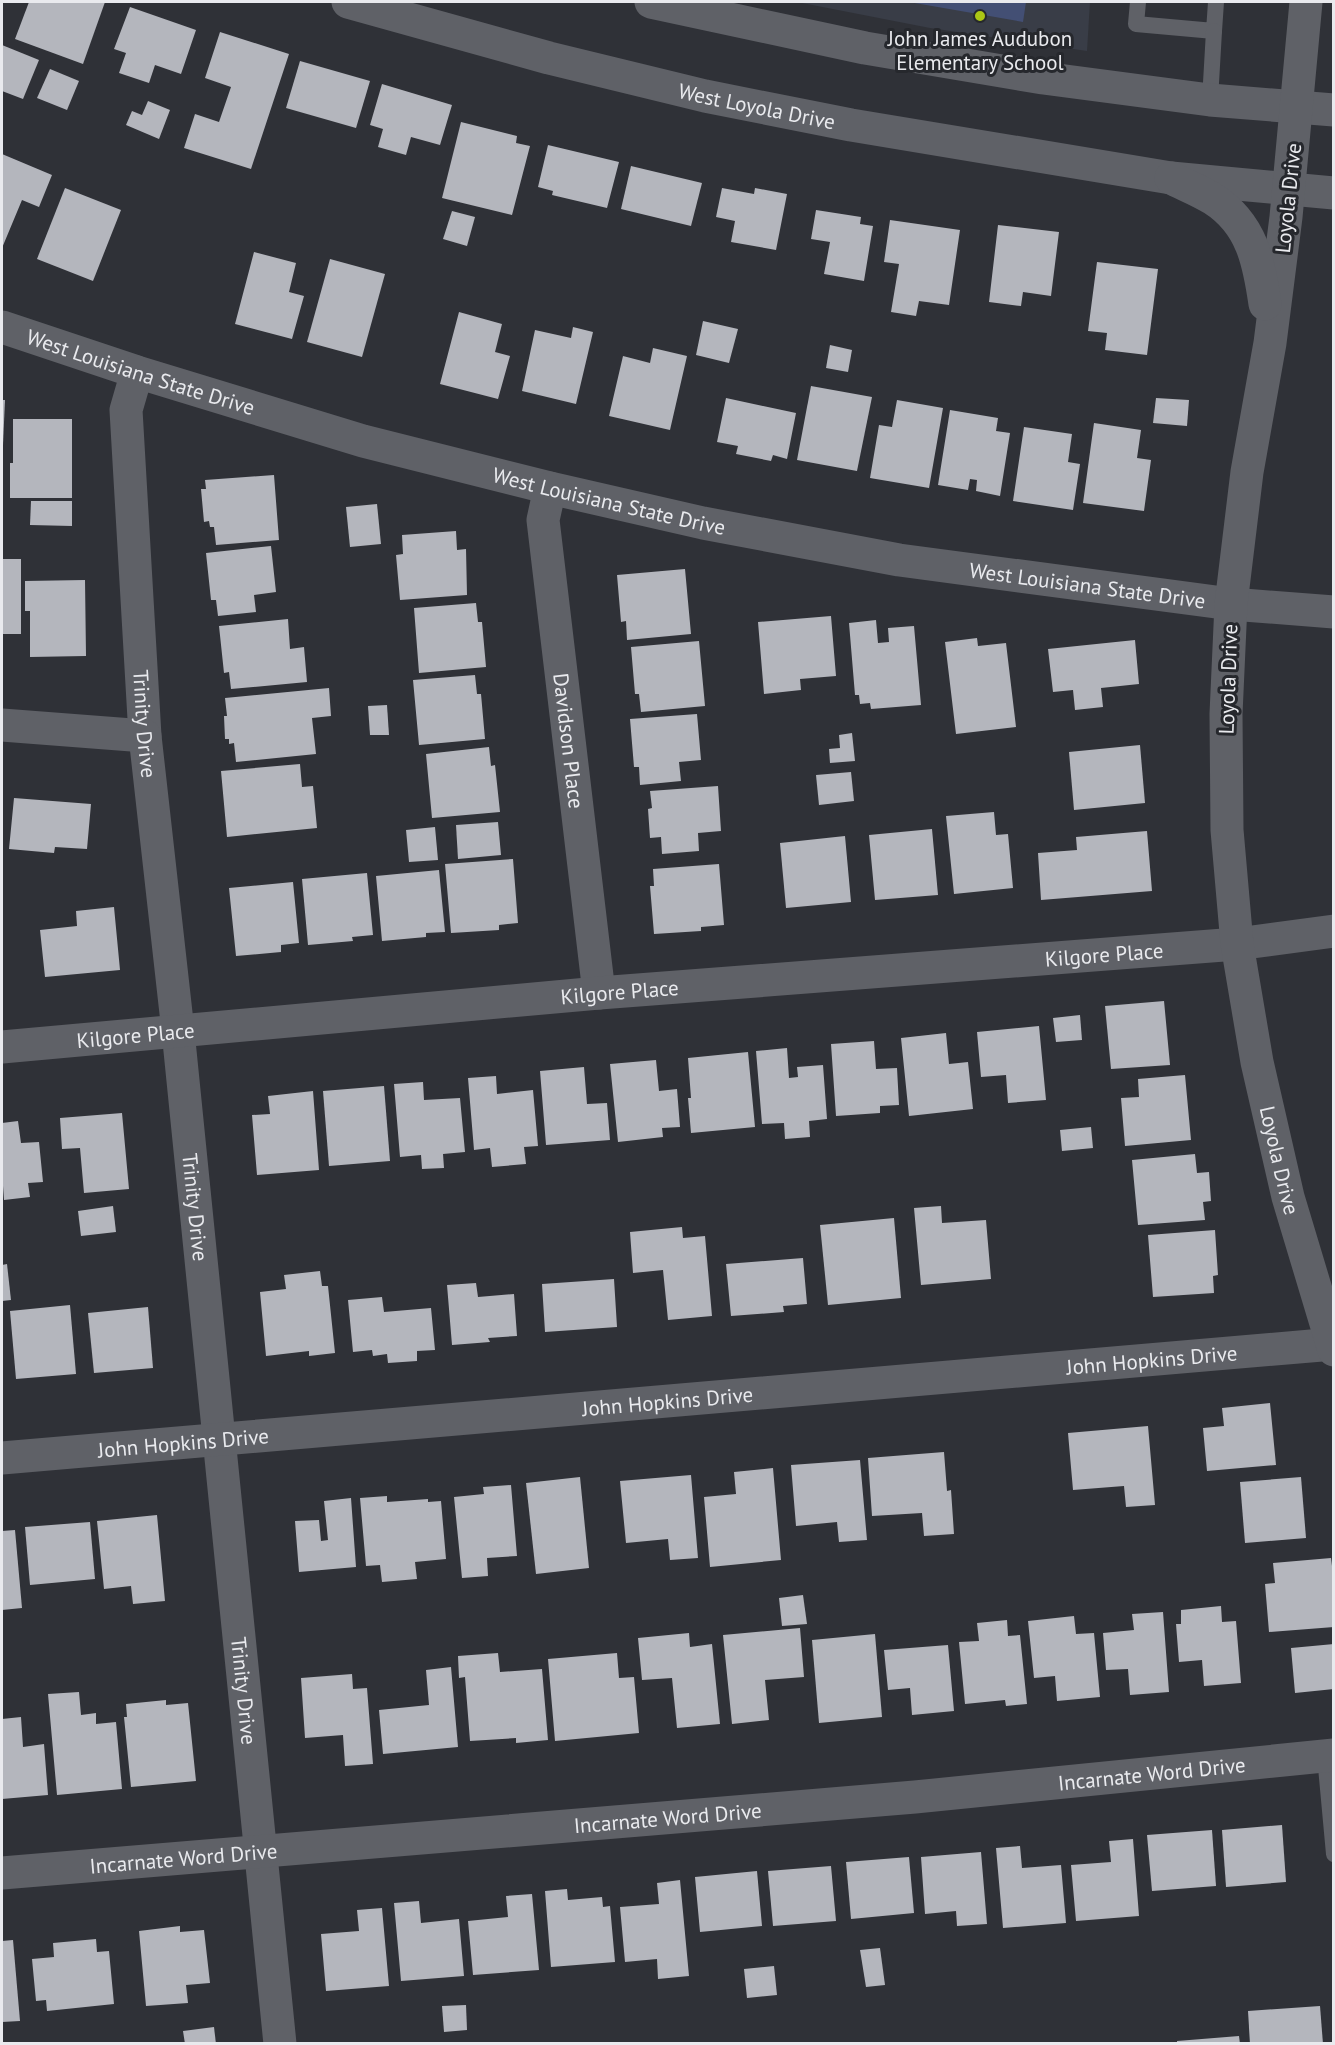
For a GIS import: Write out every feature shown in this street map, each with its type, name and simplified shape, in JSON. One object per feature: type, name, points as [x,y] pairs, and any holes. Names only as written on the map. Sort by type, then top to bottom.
[{"type":"street","points":[[651,2],[865,48],[1043,78],[1210,100],[1334,110]]},
{"type":"street","name":"Loyola Drive","points":[[1306,2],[1290,190],[1270,343],[1247,472],[1231,604],[1226,714],[1227,830],[1237,944],[1257,1062],[1288,1197],[1333,1346]]},
{"type":"street","name":"West Loyola Drive","points":[[359,3],[549,58],[705,96],[851,125],[1171,178]]},
{"type":"street","points":[[1171,178],[1334,193]]},
{"type":"street","points":[[1171,178],[1214,200],[1235,218],[1250,239],[1260,266],[1270,343]]},
{"type":"street","name":"West Louisiana State Drive","points":[[2,327],[136,372],[363,441],[550,488],[704,523],[899,560],[1231,604],[1334,612]]},
{"type":"street","name":"Trinity Drive","points":[[136,372],[126,410],[145,736],[178,1031],[280,2043]]},
{"type":"street","name":"Davidson Place","points":[[550,488],[543,520],[599,993]]},
{"type":"street","points":[[2,725],[145,736]]},
{"type":"street","name":"Kilgore Place","points":[[2,1047],[599,993],[1237,944],[1334,931]]},
{"type":"street","name":"John Hopkins Drive","points":[[2,1458],[1333,1346]]},
{"type":"street","name":"Incarnate Word Drive","points":[[2,1873],[915,1797],[1329,1756]]},
{"type":"lane","points":[[1138,2],[1136,24],[1214,31]]},
{"type":"lane","points":[[1210,100],[1216,2]]},
{"type":"lane","points":[[1329,1756],[1334,1854]]},
{"type":"shaded area","name":"John James Audubon Elementary School","points":[[797,2],[1090,2],[1087,51],[930,28]]},
{"type":"shaded area","points":[[909,2],[1026,2],[1023,22]]},
{"type":"building","points":[[29,2],[105,2],[83,64],[15,39]]},
{"type":"building","points":[[130,7],[196,30],[181,74],[155,65],[149,83],[119,73],[126,53],[114,49]]},
{"type":"building","points":[[220,32],[289,54],[251,169],[184,148],[195,114],[219,122],[231,87],[205,78]]},
{"type":"building","points":[[2,45],[39,60],[23,99],[2,91]]},
{"type":"building","points":[[300,61],[370,81],[356,128],[286,108]]},
{"type":"building","points":[[50,69],[79,81],[67,110],[37,98]]},
{"type":"building","points":[[382,84],[452,105],[440,145],[411,137],[406,155],[378,147],[383,129],[370,125]]},
{"type":"building","points":[[148,101],[170,110],[159,139],[126,125],[132,111],[142,115]]},
{"type":"building","points":[[461,122],[517,136],[516,143],[530,146],[512,215],[442,198]]},
{"type":"building","points":[[548,145],[619,162],[607,208],[552,195],[553,191],[538,187]]},
{"type":"building","points":[[2,154],[52,175],[39,207],[22,200],[2,248]]},
{"type":"building","points":[[631,166],[702,183],[691,226],[621,209]]},
{"type":"building","points":[[65,188],[121,210],[93,281],[37,259]]},
{"type":"building","points":[[722,188],[754,194],[755,188],[787,194],[776,250],[731,242],[735,221],[716,217]]},
{"type":"building","points":[[816,210],[861,217],[860,224],[873,226],[864,281],[824,274],[830,242],[811,239]]},
{"type":"building","points":[[452,211],[475,217],[467,246],[443,239]]},
{"type":"building","points":[[890,220],[960,230],[949,305],[919,301],[916,316],[891,312],[899,264],[884,262]]},
{"type":"building","points":[[998,225],[1059,232],[1051,296],[1023,292],[1021,306],[989,302]]},
{"type":"building","points":[[254,252],[296,263],[289,292],[304,296],[292,339],[235,324]]},
{"type":"building","points":[[330,259],[385,274],[362,357],[307,342]]},
{"type":"building","points":[[1097,262],[1158,269],[1147,355],[1105,350],[1107,333],[1088,331]]},
{"type":"building","points":[[459,312],[502,324],[495,352],[510,356],[498,399],[440,384]]},
{"type":"building","points":[[703,321],[738,329],[729,363],[696,355]]},
{"type":"building","points":[[573,327],[593,332],[576,404],[522,391],[535,330],[571,338]]},
{"type":"building","points":[[830,345],[852,350],[848,372],[826,368]]},
{"type":"building","points":[[653,348],[687,356],[670,430],[609,416],[623,356],[650,363]]},
{"type":"building","points":[[811,386],[872,397],[857,471],[797,460]]},
{"type":"building","points":[[726,398],[796,413],[787,459],[773,455],[771,461],[736,454],[738,446],[717,442]]},
{"type":"building","points":[[1156,398],[1189,400],[1187,426],[1153,423]]},
{"type":"building","points":[[2,400],[5,400],[3,445],[2,445]]},
{"type":"building","points":[[897,400],[943,408],[929,488],[870,478],[879,425],[892,427]]},
{"type":"building","points":[[950,410],[998,418],[996,431],[1010,433],[1000,496],[976,491],[977,480],[970,479],[968,490],[938,485]]},
{"type":"building","points":[[13,419],[72,419],[72,498],[10,498]]},
{"type":"building","points":[[1094,423],[1141,430],[1137,458],[1151,460],[1144,511],[1083,503]]},
{"type":"building","points":[[1024,427],[1072,434],[1068,462],[1080,464],[1073,510],[1013,501]]},
{"type":"building","points":[[274,475],[279,540],[216,545],[214,527],[210,527],[209,521],[204,522],[201,489],[206,489],[205,480]]},
{"type":"building","points":[[31,501],[72,501],[72,526],[30,525]]},
{"type":"building","points":[[377,504],[381,544],[350,547],[346,507]]},
{"type":"building","points":[[456,531],[457,550],[466,549],[467,595],[400,600],[396,555],[403,554],[402,535]]},
{"type":"building","points":[[271,546],[276,592],[254,595],[256,612],[218,616],[216,600],[211,600],[206,553]]},
{"type":"building","points":[[2,559],[21,559],[21,634],[2,634]]},
{"type":"building","points":[[685,569],[691,634],[627,640],[626,621],[621,622],[617,575]]},
{"type":"building","points":[[85,580],[86,656],[30,657],[30,611],[25,611],[25,581]]},
{"type":"building","points":[[476,603],[478,622],[482,622],[486,667],[419,673],[414,608]]},
{"type":"building","points":[[831,616],[836,676],[800,679],[801,690],[764,694],[758,622]]},
{"type":"building","points":[[288,619],[290,649],[304,647],[307,682],[231,689],[229,672],[224,673],[219,626]]},
{"type":"building","points":[[876,620],[878,643],[889,642],[888,628],[914,626],[921,705],[871,709],[870,703],[860,704],[859,695],[855,695],[849,623]]},
{"type":"building","points":[[977,638],[978,646],[1006,643],[1016,727],[956,734],[945,642]]},
{"type":"building","points":[[1135,640],[1139,684],[1101,688],[1103,707],[1075,710],[1073,690],[1053,692],[1048,649]]},
{"type":"building","points":[[699,641],[705,706],[641,712],[639,694],[635,694],[631,647]]},
{"type":"building","points":[[475,675],[477,694],[481,694],[485,739],[419,745],[413,680]]},
{"type":"building","points":[[329,688],[331,716],[312,718],[316,754],[236,762],[234,743],[229,744],[229,739],[225,739],[224,716],[227,716],[225,698]]},
{"type":"building","points":[[387,705],[389,735],[370,735],[368,706]]},
{"type":"building","points":[[697,714],[701,760],[679,762],[681,781],[640,785],[639,767],[634,767],[630,719]]},
{"type":"building","points":[[852,733],[855,761],[830,763],[829,749],[840,748],[839,735]]},
{"type":"building","points":[[1140,745],[1145,803],[1074,810],[1069,752]]},
{"type":"building","points":[[489,747],[491,766],[495,765],[500,812],[432,818],[426,754]]},
{"type":"building","points":[[300,764],[302,787],[313,786],[317,828],[227,837],[221,771]]},
{"type":"building","points":[[851,772],[854,801],[819,805],[816,775]]},
{"type":"building","points":[[718,786],[721,831],[698,833],[699,851],[662,854],[661,837],[650,838],[648,809],[652,808],[650,791]]},
{"type":"building","points":[[14,798],[91,804],[87,849],[55,847],[54,853],[9,849]]},
{"type":"building","points":[[994,812],[996,835],[1008,834],[1013,888],[954,894],[946,816]]},
{"type":"building","points":[[498,822],[501,855],[458,859],[456,825]]},
{"type":"building","points":[[435,827],[438,860],[409,862],[406,830]]},
{"type":"building","points":[[932,829],[938,895],[875,900],[869,835]]},
{"type":"building","points":[[1147,831],[1152,891],[1041,900],[1038,853],[1077,850],[1076,837]]},
{"type":"building","points":[[845,836],[851,902],[786,908],[780,843]]},
{"type":"building","points":[[513,859],[518,923],[499,925],[499,930],[451,933],[445,864]]},
{"type":"building","points":[[719,864],[724,925],[701,927],[701,931],[654,934],[650,886],[654,886],[653,869]]},
{"type":"building","points":[[439,870],[445,932],[426,933],[426,937],[382,941],[376,876]]},
{"type":"building","points":[[367,873],[373,935],[352,937],[353,941],[308,945],[302,879]]},
{"type":"building","points":[[293,882],[299,943],[281,945],[281,952],[236,956],[229,888]]},
{"type":"building","points":[[114,907],[120,970],[45,977],[40,930],[77,926],[76,911]]},
{"type":"building","points":[[1164,1001],[1170,1065],[1111,1069],[1105,1006]]},
{"type":"building","points":[[1080,1015],[1082,1040],[1056,1042],[1053,1018]]},
{"type":"building","points":[[1039,1026],[1046,1100],[1008,1103],[1006,1075],[981,1077],[977,1032]]},
{"type":"building","points":[[946,1033],[949,1064],[968,1062],[973,1109],[909,1116],[901,1038]]},
{"type":"building","points":[[874,1041],[876,1069],[897,1068],[899,1105],[880,1106],[880,1113],[836,1116],[831,1044]]},
{"type":"building","points":[[787,1048],[789,1078],[798,1077],[797,1067],[823,1065],[827,1119],[809,1121],[810,1137],[785,1139],[784,1123],[762,1124],[756,1051]]},
{"type":"building","points":[[748,1052],[755,1127],[691,1133],[688,1058]]},
{"type":"building","points":[[656,1060],[659,1091],[677,1089],[680,1127],[662,1128],[663,1137],[618,1142],[610,1064]]},
{"type":"building","points":[[584,1067],[587,1104],[607,1103],[610,1140],[546,1145],[540,1071]]},
{"type":"building","points":[[1185,1075],[1191,1140],[1125,1146],[1121,1098],[1139,1097],[1138,1079]]},
{"type":"building","points":[[496,1076],[497,1094],[533,1090],[538,1146],[524,1147],[526,1164],[492,1167],[490,1148],[474,1150],[468,1078]]},
{"type":"building","points":[[423,1082],[424,1100],[460,1098],[465,1152],[443,1154],[444,1168],[422,1169],[421,1155],[400,1157],[394,1084]]},
{"type":"building","points":[[384,1086],[390,1161],[329,1166],[323,1091]]},
{"type":"building","points":[[313,1091],[319,1170],[257,1175],[252,1115],[270,1114],[268,1096]]},
{"type":"building","points":[[122,1113],[129,1189],[84,1193],[80,1148],[62,1149],[60,1118]]},
{"type":"building","points":[[18,1121],[21,1143],[39,1142],[43,1182],[28,1183],[30,1197],[4,1200],[2,1123]]},
{"type":"building","points":[[1091,1127],[1093,1148],[1062,1151],[1060,1130]]},
{"type":"building","points":[[1195,1154],[1197,1173],[1209,1172],[1211,1201],[1203,1202],[1205,1220],[1138,1225],[1132,1160]]},
{"type":"building","points":[[113,1206],[116,1232],[81,1236],[78,1211]]},
{"type":"building","points":[[941,1206],[942,1223],[986,1220],[991,1279],[921,1285],[914,1208]]},
{"type":"building","points":[[894,1218],[901,1298],[828,1305],[820,1225]]},
{"type":"building","points":[[682,1227],[683,1238],[705,1236],[712,1316],[668,1320],[663,1270],[633,1273],[630,1232]]},
{"type":"building","points":[[1215,1230],[1218,1275],[1213,1276],[1214,1293],[1153,1297],[1148,1235]]},
{"type":"building","points":[[803,1258],[807,1304],[783,1306],[784,1312],[731,1316],[726,1264]]},
{"type":"building","points":[[7,1264],[11,1300],[2,1301],[2,1265]]},
{"type":"building","points":[[320,1271],[322,1286],[328,1286],[335,1353],[309,1356],[309,1351],[266,1356],[260,1292],[286,1289],[284,1275]]},
{"type":"building","points":[[614,1279],[617,1327],[545,1332],[542,1284]]},
{"type":"building","points":[[476,1283],[478,1297],[514,1294],[517,1336],[488,1338],[490,1342],[452,1345],[447,1285]]},
{"type":"building","points":[[382,1297],[384,1312],[431,1308],[435,1350],[417,1351],[417,1361],[388,1363],[387,1354],[373,1356],[372,1350],[353,1352],[348,1300]]},
{"type":"building","points":[[70,1305],[76,1374],[16,1379],[10,1311]]},
{"type":"building","points":[[148,1307],[153,1368],[94,1373],[88,1313]]},
{"type":"building","points":[[1270,1403],[1276,1465],[1207,1471],[1203,1428],[1224,1426],[1222,1408]]},
{"type":"building","points":[[1148,1426],[1155,1505],[1126,1507],[1124,1486],[1073,1490],[1068,1433]]},
{"type":"building","points":[[944,1452],[947,1491],[951,1490],[954,1534],[924,1536],[922,1513],[872,1516],[868,1458]]},
{"type":"building","points":[[860,1460],[867,1540],[839,1542],[837,1522],[796,1526],[791,1465]]},
{"type":"building","points":[[773,1468],[781,1560],[710,1567],[704,1497],[736,1494],[734,1472]]},
{"type":"building","points":[[691,1475],[698,1558],[670,1560],[668,1539],[626,1543],[620,1481]]},
{"type":"building","points":[[580,1477],[589,1568],[536,1574],[526,1483]]},
{"type":"building","points":[[1301,1477],[1306,1538],[1245,1543],[1240,1482]]},
{"type":"building","points":[[511,1485],[517,1556],[487,1558],[488,1576],[462,1578],[454,1497],[484,1494],[483,1487]]},
{"type":"building","points":[[387,1496],[387,1502],[428,1499],[428,1502],[441,1501],[446,1559],[415,1562],[417,1579],[382,1582],[380,1565],[366,1566],[360,1498]]},
{"type":"building","points":[[351,1498],[356,1567],[299,1572],[295,1521],[319,1520],[321,1541],[328,1540],[324,1501]]},
{"type":"building","points":[[157,1515],[165,1601],[133,1604],[131,1586],[104,1589],[97,1521]]},
{"type":"building","points":[[90,1522],[95,1579],[30,1585],[25,1527]]},
{"type":"building","points":[[15,1530],[22,1608],[2,1610],[2,1531]]},
{"type":"building","points":[[1331,1558],[1332,1566],[1334,1566],[1334,1627],[1269,1632],[1265,1584],[1275,1583],[1273,1563]]},
{"type":"building","points":[[803,1595],[807,1624],[782,1626],[779,1598]]},
{"type":"building","points":[[1221,1606],[1222,1622],[1236,1621],[1241,1683],[1204,1686],[1202,1660],[1179,1662],[1176,1624],[1181,1624],[1181,1610]]},
{"type":"building","points":[[1163,1612],[1169,1692],[1130,1695],[1128,1669],[1106,1670],[1103,1633],[1134,1630],[1132,1614]]},
{"type":"building","points":[[1074,1616],[1076,1634],[1094,1633],[1100,1697],[1057,1701],[1055,1676],[1034,1678],[1028,1621]]},
{"type":"building","points":[[1007,1620],[1008,1636],[1020,1635],[1027,1704],[1006,1706],[1005,1700],[965,1704],[959,1642],[979,1641],[977,1623]]},
{"type":"building","points":[[800,1628],[804,1677],[765,1680],[769,1720],[732,1724],[723,1635]]},
{"type":"building","points":[[689,1633],[690,1647],[712,1644],[720,1724],[677,1728],[672,1678],[642,1680],[638,1638]]},
{"type":"building","points":[[875,1634],[882,1717],[819,1723],[812,1640]]},
{"type":"building","points":[[1334,1644],[1334,1689],[1295,1693],[1291,1648]]},
{"type":"building","points":[[948,1645],[954,1711],[912,1715],[910,1688],[888,1690],[884,1650]]},
{"type":"building","points":[[498,1653],[500,1672],[542,1669],[548,1740],[516,1743],[516,1738],[470,1741],[465,1677],[459,1678],[458,1656]]},
{"type":"building","points":[[617,1653],[619,1678],[634,1677],[639,1733],[555,1741],[548,1659]]},
{"type":"building","points":[[451,1667],[458,1747],[383,1754],[379,1710],[429,1705],[426,1670]]},
{"type":"building","points":[[352,1674],[353,1689],[367,1688],[373,1764],[345,1766],[343,1735],[305,1738],[301,1678]]},
{"type":"building","points":[[79,1692],[81,1715],[96,1713],[96,1724],[116,1722],[122,1789],[57,1795],[48,1694]]},
{"type":"building","points":[[166,1700],[166,1705],[188,1703],[196,1781],[131,1787],[124,1717],[127,1717],[126,1704]]},
{"type":"building","points":[[21,1717],[23,1747],[44,1744],[48,1795],[2,1799],[2,1719]]},
{"type":"building","points":[[1282,1825],[1286,1882],[1226,1887],[1222,1830]]},
{"type":"building","points":[[1212,1830],[1216,1886],[1152,1891],[1147,1835]]},
{"type":"building","points":[[1133,1839],[1139,1916],[1076,1921],[1071,1865],[1111,1862],[1109,1841]]},
{"type":"building","points":[[1020,1846],[1022,1868],[1061,1865],[1066,1923],[1003,1928],[996,1848]]},
{"type":"building","points":[[981,1852],[987,1924],[957,1926],[956,1911],[925,1914],[921,1857]]},
{"type":"building","points":[[909,1857],[914,1913],[851,1919],[846,1862]]},
{"type":"building","points":[[831,1866],[836,1921],[773,1926],[768,1871]]},
{"type":"building","points":[[757,1871],[762,1926],[700,1932],[695,1877]]},
{"type":"building","points":[[680,1880],[689,1976],[658,1979],[657,1959],[625,1962],[620,1907],[659,1904],[657,1883]]},
{"type":"building","points":[[567,1889],[568,1900],[602,1897],[603,1907],[610,1906],[615,1962],[551,1967],[545,1891]]},
{"type":"building","points":[[532,1894],[539,1970],[473,1975],[468,1921],[508,1917],[506,1896]]},
{"type":"building","points":[[419,1901],[421,1923],[459,1919],[464,1976],[401,1981],[394,1903]]},
{"type":"building","points":[[382,1908],[389,1986],[326,1991],[321,1934],[359,1931],[357,1910]]},
{"type":"building","points":[[180,1926],[180,1932],[204,1930],[210,1983],[186,1985],[188,2003],[146,2006],[139,1931]]},
{"type":"building","points":[[96,1939],[97,1952],[109,1951],[114,2004],[47,2011],[46,2000],[36,2001],[32,1959],[54,1957],[53,1943]]},
{"type":"building","points":[[13,1940],[20,2021],[2,2022],[2,1941]]},
{"type":"building","points":[[880,1948],[885,1985],[866,1987],[860,1950]]},
{"type":"building","points":[[774,1966],[777,1995],[747,1998],[744,1969]]},
{"type":"building","points":[[466,2005],[467,2030],[444,2032],[442,2006]]},
{"type":"building","points":[[1320,2006],[1323,2044],[1250,2044],[1248,2011]]},
{"type":"building","points":[[214,2027],[216,2044],[185,2044],[183,2031]]},
{"type":"building","points":[[1239,2036],[1240,2044],[1177,2044],[1177,2041]]},
{"type":"place","name":"John James Audubon Elementary School","points":[[980,16]]}]
